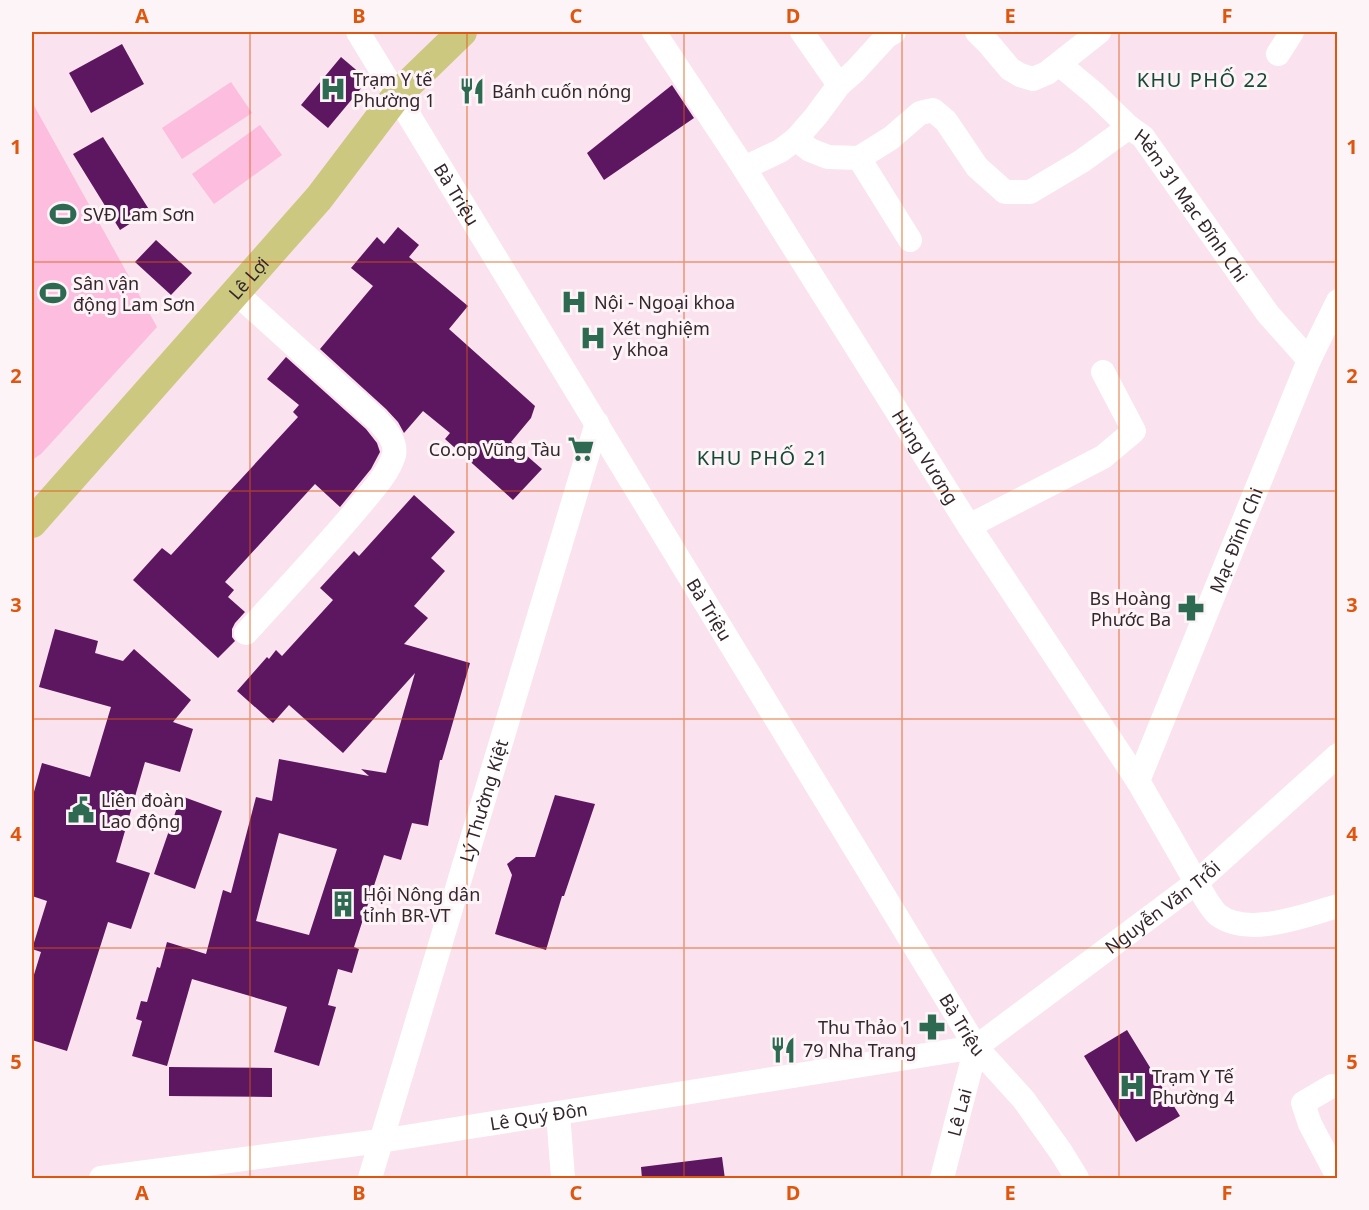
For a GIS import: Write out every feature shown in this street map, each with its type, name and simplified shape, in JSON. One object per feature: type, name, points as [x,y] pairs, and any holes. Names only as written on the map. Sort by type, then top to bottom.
[{"type":"main road","name":"Lê Lợi","points":[[32,523],[319,198],[397,95],[462,32]]},
{"type":"street","name":"Bà Triệu","points":[[358,32],[976,1047],[1024,1100],[1077,1179]]},
{"type":"street","name":"Hùng Vương","points":[[654,32],[744,168],[969,526],[1138,781],[1207,901],[1218,915],[1233,922],[1254,926],[1338,906]]},
{"type":"street","points":[[802,32],[839,85]]},
{"type":"street","points":[[744,168],[780,151],[796,139],[839,85],[887,36],[894,32]]},
{"type":"street","points":[[977,32],[1010,69],[1033,80],[1047,73],[1099,32]]},
{"type":"street","points":[[1278,54],[1292,32]]},
{"type":"street","name":"Hẻm 31 Mạc Đĩnh Chi","points":[[1059,64],[1143,137],[1268,314],[1309,360]]},
{"type":"street","points":[[796,139],[810,150],[828,157],[859,159],[891,138],[920,113],[933,110],[946,121],[976,167],[1005,192],[1030,192],[1129,127]]},
{"type":"street","points":[[859,159],[910,240]]},
{"type":"street","points":[[235,292],[376,419],[394,443],[394,454],[376,486],[337,533],[246,633]]},
{"type":"street","name":"Mạc Đĩnh Chi","points":[[1138,781],[1309,360],[1338,301]]},
{"type":"street","points":[[969,526],[1103,457],[1134,431],[1103,372]]},
{"type":"street","name":"Lý Thường Kiệt","points":[[370,1179],[597,423]]},
{"type":"street","name":"Nguyễn Văn Trỗi","points":[[976,1047],[1197,882],[1338,755]]},
{"type":"street","name":"Lê Quý Đôn","points":[[101,1179],[380,1141],[976,1047]]},
{"type":"street","name":"Lê Lai","points":[[942,1179],[976,1047]]},
{"type":"street","points":[[1332,1086],[1303,1103],[1310,1125],[1338,1177]]},
{"type":"street","points":[[558,1113],[563,1179]]},
{"type":"shaded area","points":[[231,82],[252,113],[182,159],[162,128]]},
{"type":"shaded area","name":"SVĐ Lam Sơn","points":[[32,102],[157,327],[41,454],[32,460]]},
{"type":"shaded area","points":[[260,125],[282,155],[214,204],[192,174]]},
{"type":"building","points":[[122,44],[144,84],[91,113],[69,73]]},
{"type":"building","points":[[341,57],[368,80],[328,128],[301,105]]},
{"type":"building","points":[[672,85],[694,118],[604,180],[587,153]]},
{"type":"building","points":[[103,137],[150,211],[120,230],[73,154]]},
{"type":"building","points":[[398,227],[419,245],[409,257],[468,306],[449,329],[535,406],[531,418],[511,442],[542,469],[513,500],[445,439],[450,433],[423,411],[404,433],[386,409],[320,349],[373,286],[351,268],[377,237],[384,244]]},
{"type":"building","points":[[156,240],[192,273],[171,295],[135,262]]},
{"type":"building","points":[[286,357],[366,429],[377,443],[380,452],[371,469],[340,507],[315,484],[225,582],[234,590],[228,597],[245,612],[232,629],[232,637],[235,641],[218,658],[133,580],[162,548],[171,555],[298,417],[293,412],[299,405],[267,379]]},
{"type":"building","points":[[414,495],[455,532],[431,558],[445,571],[414,606],[428,618],[404,644],[470,663],[442,760],[440,760],[428,826],[412,823],[401,860],[384,855],[354,947],[359,949],[352,973],[338,969],[328,1005],[336,1007],[319,1066],[274,1052],[287,1007],[192,979],[167,1066],[132,1056],[142,1021],[136,1019],[141,1001],[147,1002],[167,942],[206,954],[223,890],[231,893],[256,797],[272,801],[279,759],[369,776],[361,769],[386,773],[415,673],[343,753],[289,705],[273,723],[237,691],[276,650],[282,656],[333,600],[320,588],[354,551],[359,556]],"holes":[[[279,833],[337,849],[309,935],[256,921]]]},
{"type":"building","points":[[55,629],[98,641],[95,653],[123,661],[134,649],[191,700],[173,722],[193,729],[180,772],[145,762],[116,862],[150,873],[131,929],[108,922],[67,1051],[32,1040],[32,981],[41,952],[32,949],[47,901],[32,896],[32,799],[42,763],[90,777],[111,707],[39,687]]},
{"type":"building","points":[[555,795],[595,804],[564,896],[562,896],[546,950],[495,934],[512,875],[507,864],[516,857],[535,857]]},
{"type":"building","points":[[181,796],[222,811],[195,889],[154,874]]},
{"type":"building","name":"Trạm Y Tế Phường 4","points":[[1127,1030],[1180,1116],[1136,1142],[1084,1056]]},
{"type":"building","points":[[169,1067],[272,1068],[272,1097],[169,1096]]},
{"type":"building","points":[[722,1157],[725,1179],[642,1179],[641,1167]]},
{"type":"place","name":"Trạm Y tế Phường 1","points":[[333,89]]},
{"type":"place","name":"Bánh cuốn nóng","points":[[472,91]]},
{"type":"place","name":"SVĐ Lam Sơn","points":[[63,214]]},
{"type":"place","name":"Sân vận động Lam Sơn","points":[[53,293]]},
{"type":"place","name":"Nội - Ngoại khoa","points":[[574,302]]},
{"type":"place","name":"Xét nghiệm y khoa","points":[[593,338]]},
{"type":"place","name":"Co.op Vũng Tàu","points":[[581,449]]},
{"type":"place","name":"Bs Hoàng Phước Ba","points":[[1191,608]]},
{"type":"place","name":"Liên đoàn Lao động","points":[[81,810]]},
{"type":"place","name":"Hội Nông dân tỉnh BR-VT","points":[[343,904]]},
{"type":"place","name":"Thu Thảo 1","points":[[932,1027]]},
{"type":"place","name":"79 Nha Trang","points":[[783,1050]]},
{"type":"place","name":"Trạm Y Tế Phường 4","points":[[1132,1086]]},
{"type":"district","name":"KHU PHỐ 22","points":[[1203,79]]},
{"type":"district","name":"KHU PHỐ 21","points":[[763,457]]}]
